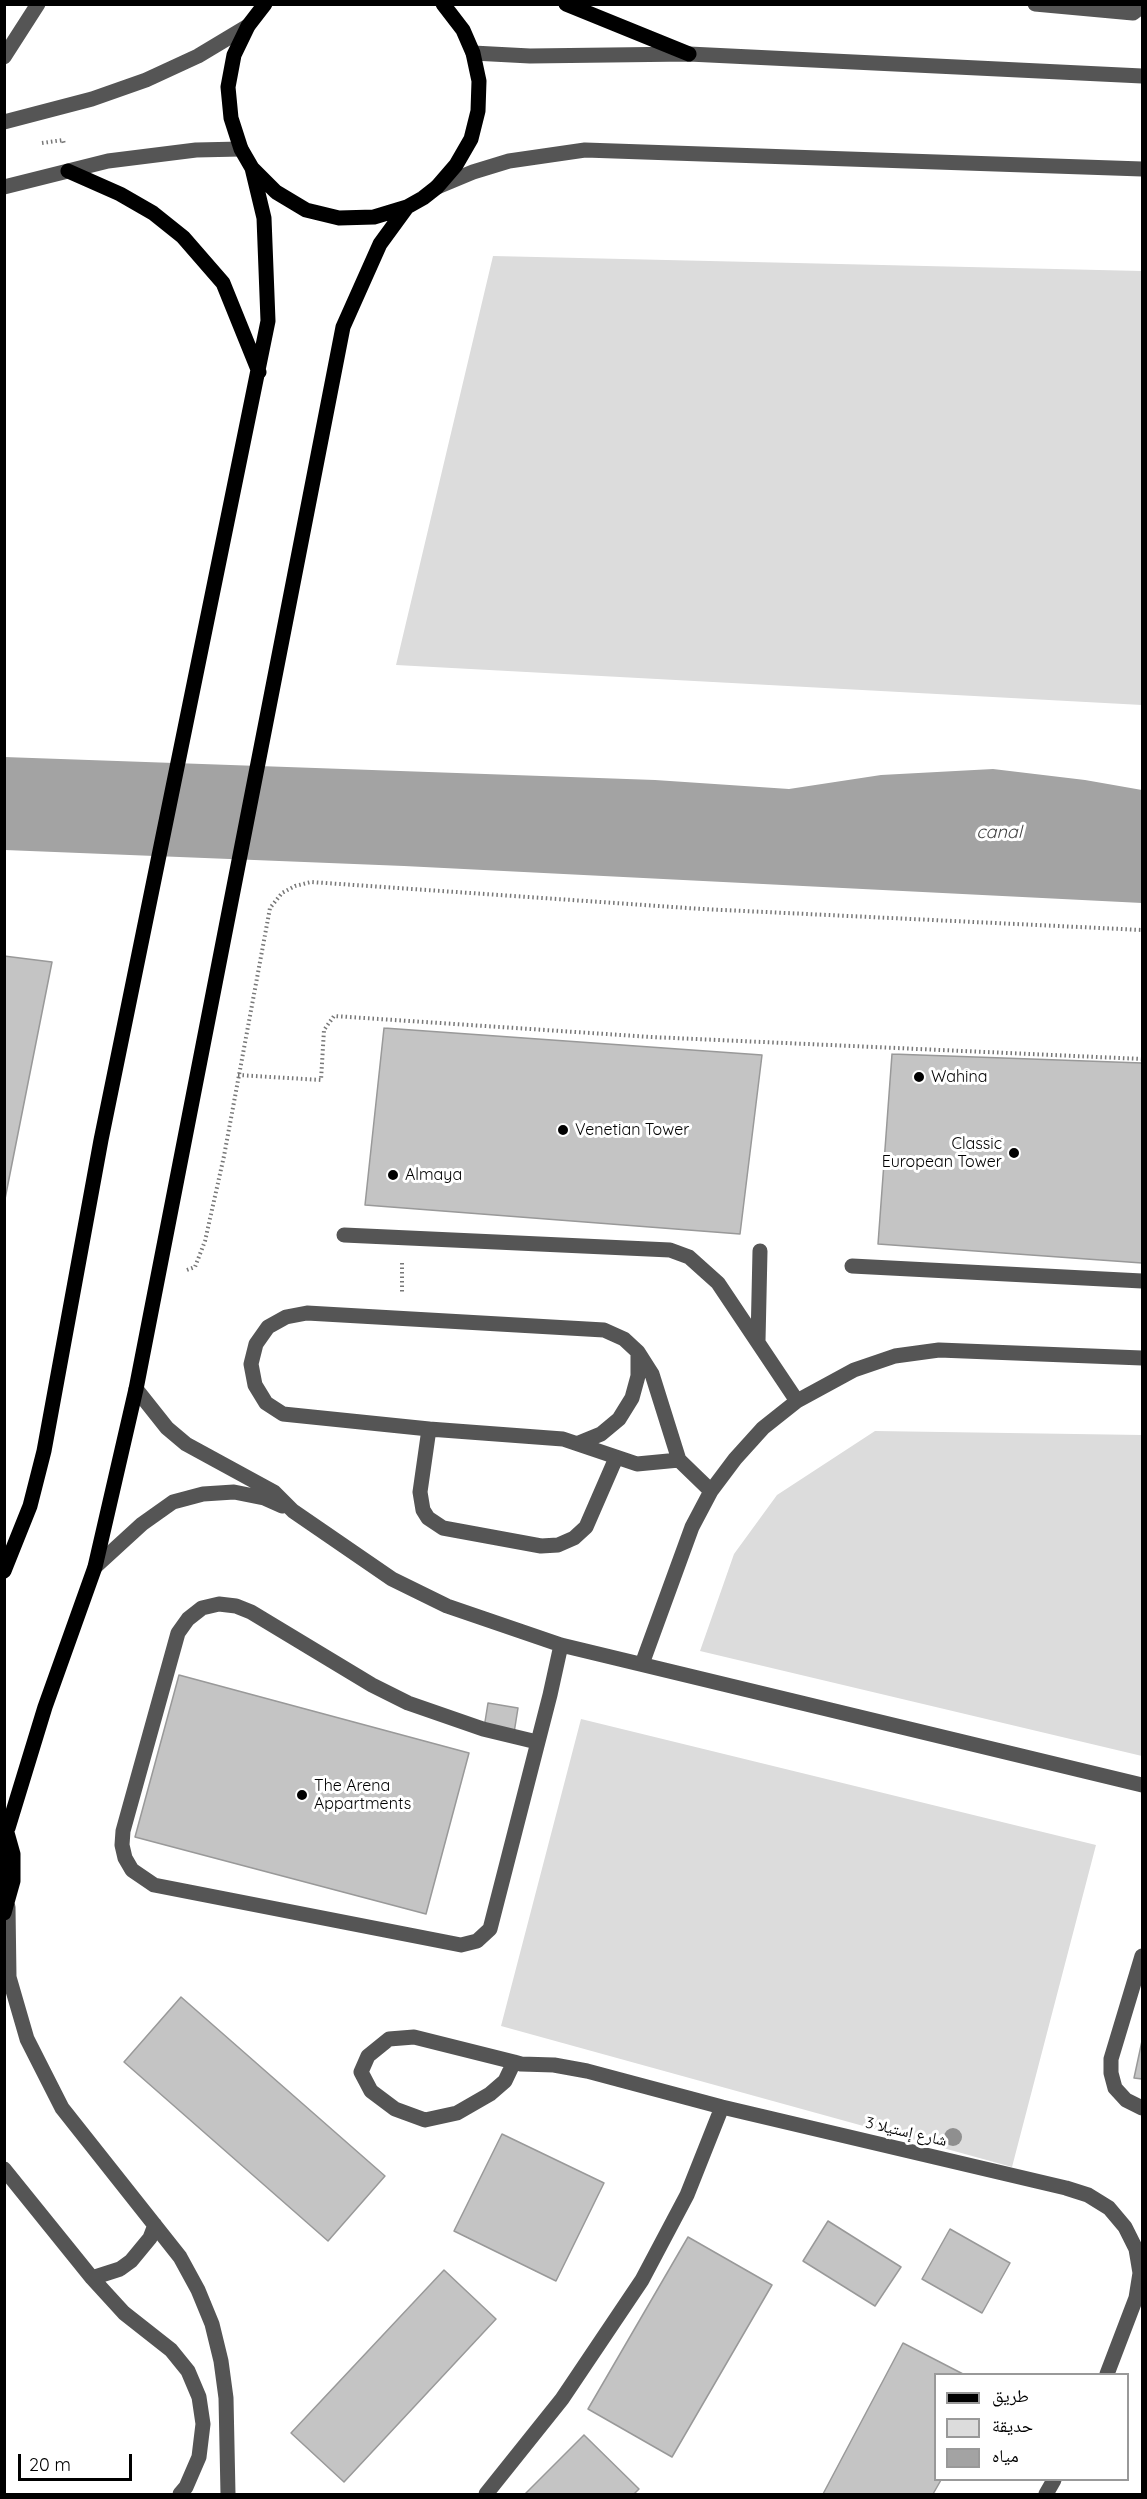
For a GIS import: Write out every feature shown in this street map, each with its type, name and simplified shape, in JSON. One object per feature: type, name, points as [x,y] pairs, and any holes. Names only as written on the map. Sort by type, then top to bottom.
[{"type":"main road","points":[[265,4],[248,26],[234,55],[228,87],[231,118],[241,149],[252,168],[276,192],[306,210],[339,218],[374,217],[407,207],[438,187],[456,165],[471,139],[478,111],[479,81],[473,53],[463,30],[447,6]]},
{"type":"main road","points":[[566,4],[689,54]]},
{"type":"main road","points":[[4,1571],[30,1506],[44,1451],[101,1140],[219,557],[259,373],[268,321],[269,280],[264,218],[252,168]]},
{"type":"main road","points":[[68,171],[120,194],[153,213],[183,237],[223,283],[259,373]]},
{"type":"main road","points":[[6,1910],[13,1881],[13,1854],[6,1825],[95,1567],[136,1389],[345,320],[380,244],[407,207]]},
{"type":"street","points":[[4,57],[38,4]]},
{"type":"street","points":[[1035,4],[1134,14],[1143,6]]},
{"type":"street","points":[[4,122],[92,99],[146,80],[198,56],[248,26]]},
{"type":"street","points":[[473,53],[530,56],[689,54],[1143,76]]},
{"type":"street","points":[[4,187],[152,154],[241,149]]},
{"type":"street","points":[[438,187],[472,172],[509,161],[585,150],[1143,169]]},
{"type":"street","points":[[344,1235],[670,1250],[689,1257],[705,1268],[718,1283],[797,1401]]},
{"type":"street","points":[[758,1341],[760,1251]]},
{"type":"street","points":[[852,1266],[1143,1281]]},
{"type":"street","points":[[679,1460],[637,1464],[579,1443],[547,1437],[429,1430],[283,1414],[266,1402],[255,1385],[251,1364],[256,1344],[268,1327],[286,1317],[307,1313],[604,1330],[624,1339],[638,1352],[652,1374],[679,1460],[711,1491]]},
{"type":"street","points":[[642,1664],[692,1527],[711,1491],[735,1459],[763,1428],[797,1401],[854,1371],[895,1356],[939,1350],[1143,1358]]},
{"type":"street","points":[[579,1443],[601,1434],[620,1419],[632,1398],[638,1376],[638,1352]]},
{"type":"street","points":[[136,1389],[162,1422],[186,1444],[274,1492],[293,1511],[342,1547],[402,1584],[447,1606],[561,1645],[1143,1785]]},
{"type":"street","points":[[429,1430],[420,1492],[423,1510],[428,1518],[443,1528],[541,1546],[558,1545],[574,1538],[586,1527],[616,1458]]},
{"type":"street","points":[[95,1567],[142,1524],[173,1502],[203,1494],[234,1492],[264,1498],[293,1511]]},
{"type":"street","points":[[537,1742],[483,1729],[408,1702],[363,1680],[251,1612],[236,1606],[219,1604],[202,1608],[188,1619],[178,1633],[123,1831],[122,1845],[125,1858],[137,1874],[154,1885],[469,1944],[485,1936],[490,1929],[537,1742],[561,1645]]},
{"type":"street","points":[[6,1910],[9,1977],[27,2039],[62,2108],[180,2257],[198,2290],[212,2324],[221,2361],[226,2398],[228,2494]]},
{"type":"street","points":[[1143,1956],[1111,2059],[1111,2073],[1115,2088],[1126,2100],[1143,2108]]},
{"type":"street","name":"شارع إستيلا 3","points":[[514,2062],[505,2080],[490,2094],[457,2112],[425,2120],[395,2109],[371,2091],[361,2072],[368,2056],[389,2039],[414,2037],[514,2062],[586,2071],[722,2107],[1088,2195],[1109,2208],[1125,2227],[1136,2249],[1140,2273],[1136,2298],[1107,2373]]},
{"type":"street","points":[[486,2494],[562,2399],[642,2280],[687,2195],[722,2107]]},
{"type":"street","points":[[4,2169],[92,2278],[124,2313],[171,2350],[188,2371],[199,2397],[203,2424],[199,2457],[186,2487],[180,2494]]},
{"type":"street","points":[[92,2278],[120,2269],[131,2261],[150,2238],[155,2225]]},
{"type":"path","points":[[30,115],[35,144],[63,140],[68,171]]},
{"type":"path","points":[[157,1284],[195,1267],[205,1241],[270,908],[282,893],[311,882],[714,909],[1143,930]]},
{"type":"path","points":[[238,1075],[321,1080],[324,1030],[334,1016],[651,1037],[1143,1059]]},
{"type":"path","points":[[401,1238],[403,1318]]},
{"type":"green space","points":[[493,256],[1142,271],[1142,705],[396,665]]},
{"type":"green space","points":[[875,1431],[1142,1435],[1142,1756],[700,1651],[734,1554],[777,1495]]},
{"type":"green space","points":[[581,1719],[1096,1845],[1012,2167],[501,2026]]},
{"type":"water","name":"canal","points":[[4,757],[655,780],[789,789],[881,775],[993,769],[1085,780],[1142,790],[1142,903],[404,866],[5,850]]},
{"type":"building","points":[[4,956],[52,962],[4,1204]]},
{"type":"building","name":"Venetian Tower","points":[[384,1028],[762,1055],[740,1234],[365,1205]]},
{"type":"building","name":"Classic European Tower","points":[[892,1054],[1142,1063],[1142,1263],[878,1244]]},
{"type":"building","name":"The Arena Appartments","points":[[179,1675],[469,1753],[426,1914],[135,1837]]},
{"type":"building","points":[[488,1703],[518,1708],[514,1733],[484,1728]]},
{"type":"building","points":[[181,1997],[385,2176],[328,2241],[124,2062]]},
{"type":"building","points":[[1142,2041],[1142,2079],[1134,2078]]},
{"type":"building","points":[[502,2134],[604,2183],[556,2281],[454,2231]]},
{"type":"building","points":[[828,2221],[901,2267],[875,2306],[803,2261]]},
{"type":"building","points":[[950,2229],[1010,2263],[982,2313],[922,2279]]},
{"type":"building","points":[[688,2237],[772,2285],[672,2457],[588,2409]]},
{"type":"building","points":[[444,2270],[496,2319],[344,2482],[291,2433]]},
{"type":"building","points":[[903,2343],[961,2373],[934,2373],[934,2481],[940,2481],[933,2494],[823,2494]]},
{"type":"building","points":[[584,2435],[639,2489],[634,2494],[525,2494]]},
{"type":"place","name":"Wahina","points":[[919,1077]]},
{"type":"place","name":"Venetian Tower","points":[[563,1130]]},
{"type":"place","name":"Classic European Tower","points":[[1014,1153]]},
{"type":"place","name":"Almaya","points":[[393,1175]]},
{"type":"place","name":"The Arena Appartments","points":[[302,1795]]}]
